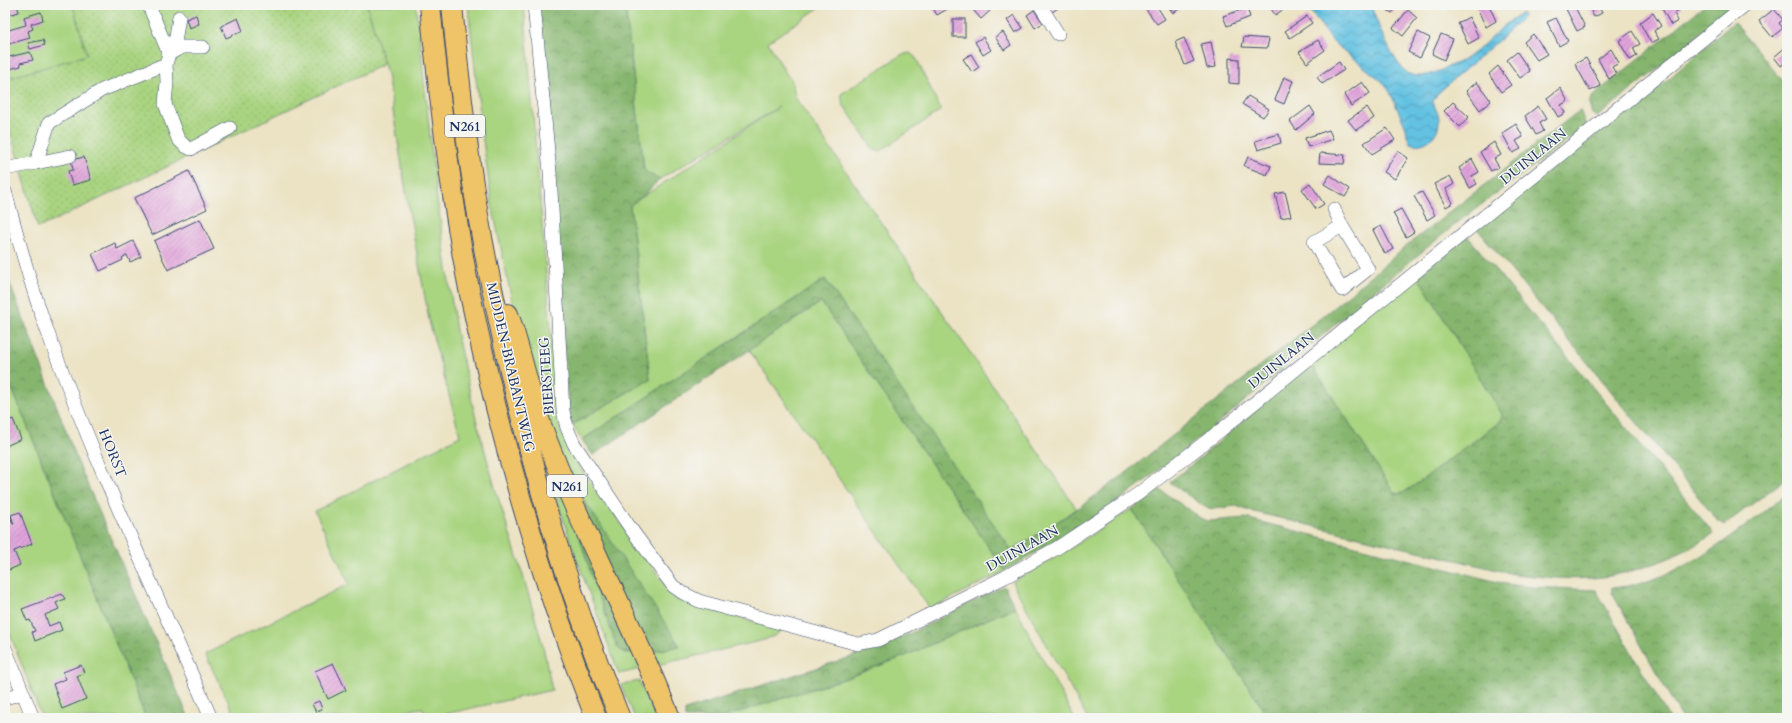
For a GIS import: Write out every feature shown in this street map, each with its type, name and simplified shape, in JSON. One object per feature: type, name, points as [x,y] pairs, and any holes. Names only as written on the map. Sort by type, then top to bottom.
[{"type":"highway","name":"MIDDEN-BRABANTWEG","points":[[430,5],[438,86],[449,169],[472,302],[499,418],[543,571],[596,718]]},
{"type":"highway","name":"MIDDEN-BRABANTWEG","points":[[452,5],[471,172],[501,330],[531,457],[568,577],[605,682],[620,718]]},
{"type":"highway","name":"N261","points":[[484,246],[518,341],[542,429],[599,561],[655,680],[670,718]]},
{"type":"highway","name":"N261","points":[[586,693],[588,718]]},
{"type":"street","name":"BIERSTEEG","points":[[534,5],[550,172],[563,411],[567,428],[582,458],[673,586],[699,601],[791,626]]},
{"type":"street","points":[[1040,5],[1058,34]]},
{"type":"street","name":"DUINLAAN","points":[[791,626],[858,644],[878,640],[1005,577],[1057,548],[1117,510],[1220,430],[1744,5]]},
{"type":"street","points":[[149,6],[167,59],[165,104],[178,139],[185,146],[191,149],[230,128]]},
{"type":"street","points":[[167,59],[175,42],[179,17]]},
{"type":"street","points":[[36,163],[49,123],[102,90],[167,59],[182,47],[203,47]]},
{"type":"street","points":[[5,168],[70,156]]},
{"type":"street","name":"HORST","points":[[5,191],[43,319],[99,464],[211,718]]},
{"type":"street","points":[[1334,209],[1342,226],[1368,269],[1342,290],[1314,242],[1342,226]]},
{"type":"street","points":[[5,648],[33,718]]},
{"type":"street","points":[[5,698],[23,693]]},
{"type":"green space","points":[[5,5],[73,5],[87,55],[5,79]]},
{"type":"green space","points":[[73,5],[367,5],[384,64],[38,228],[5,114],[5,79],[87,55]]},
{"type":"green space","points":[[367,5],[416,5],[436,191],[456,331],[475,415],[495,488],[522,572],[543,646],[552,690],[428,718],[426,718],[423,708],[409,710],[398,718],[236,718],[205,654],[349,584],[315,511],[460,436],[430,325],[409,210],[387,74]]},
{"type":"green space","points":[[468,5],[524,5],[560,429],[567,445],[581,469],[676,599],[782,630],[776,635],[764,640],[619,674],[573,549],[554,490],[541,441],[492,205],[482,133]],"holes":[[[561,476],[679,645],[649,652],[617,646],[592,577]]]},
{"type":"green space","points":[[539,5],[625,5],[644,169],[649,174],[660,179],[644,195],[630,205],[650,379],[572,425],[569,416]]},
{"type":"green space","points":[[625,5],[823,5],[768,42],[787,75],[792,80],[795,97],[1077,509],[1011,551],[825,279],[582,440],[572,425],[650,379],[630,205],[779,107],[660,179],[649,174],[644,169]]},
{"type":"green space","points":[[1705,5],[1734,5],[1669,60],[1597,117],[1592,114],[1589,103],[1593,96]]},
{"type":"green space","points":[[1734,22],[1787,86],[1787,478],[1724,525],[1718,521],[1474,225],[1648,97]]},
{"type":"green space","points":[[910,53],[916,58],[941,110],[879,152],[873,149],[843,104],[841,94],[901,55]]},
{"type":"green space","points":[[1580,110],[1586,126],[1457,223],[1219,423],[1113,505],[1005,571],[821,302],[593,455],[582,440],[825,279],[1012,551],[1077,509],[1126,473],[1328,312],[1414,240]]},
{"type":"green space","points":[[1465,233],[1713,534],[1688,549],[1660,562],[1632,571],[1603,577],[1581,579],[1514,574],[1250,511],[1236,506],[1213,509],[1205,507],[1169,482],[1205,454],[1310,362],[1395,494],[1403,493],[1414,486],[1501,421],[1502,414],[1416,273]]},
{"type":"green space","points":[[5,271],[79,465],[189,718],[146,718],[5,371]]},
{"type":"green space","points":[[1416,273],[1502,414],[1501,421],[1414,486],[1403,493],[1395,494],[1310,362]]},
{"type":"green space","points":[[821,302],[1005,571],[930,609],[749,350]]},
{"type":"green space","points":[[5,371],[146,718],[42,718],[5,621]]},
{"type":"green space","points":[[561,476],[575,486],[680,646],[649,652],[625,653],[617,647],[592,577]]},
{"type":"green space","points":[[1159,489],[1202,519],[1209,521],[1245,518],[1506,584],[1530,587],[1596,590],[1669,718],[1269,718],[1132,509]]},
{"type":"green space","points":[[1787,494],[1787,718],[1682,718],[1612,593],[1612,588],[1636,584],[1660,577],[1706,554],[1727,540]]},
{"type":"green space","points":[[1132,509],[1269,718],[1087,718],[1012,582],[1063,553]]},
{"type":"green space","points":[[1004,586],[1015,607],[905,656],[844,679],[719,718],[685,718],[685,710],[851,657],[911,633]]},
{"type":"green space","points":[[1015,607],[1074,718],[719,718],[844,679],[905,656]]},
{"type":"green space","points":[[639,681],[656,718],[635,718],[621,685]]},
{"type":"water","points":[[1306,5],[1371,5],[1377,22],[1393,55],[1406,71],[1416,76],[1435,73],[1463,60],[1479,49],[1515,17],[1522,13],[1524,16],[1506,34],[1437,94],[1433,101],[1439,117],[1439,125],[1437,130],[1426,142],[1416,144],[1410,143],[1406,128],[1390,92],[1383,82],[1334,43]]},
{"type":"building","points":[[5,5],[17,5],[19,12],[5,16]]},
{"type":"building","points":[[931,5],[950,5],[951,7],[937,15]]},
{"type":"building","points":[[969,5],[985,5],[990,11],[981,19]]},
{"type":"building","points":[[1045,5],[1056,5],[1058,8],[1051,13]]},
{"type":"building","points":[[1143,5],[1156,5],[1165,19],[1157,24]]},
{"type":"building","points":[[1167,5],[1179,5],[1181,8],[1173,13]]},
{"type":"building","points":[[1273,5],[1290,5],[1275,15],[1270,7]]},
{"type":"building","points":[[1398,5],[1392,13],[1381,6]]},
{"type":"building","points":[[1489,5],[1496,21],[1486,27],[1476,6]]},
{"type":"building","points":[[1574,5],[1585,27],[1577,31],[1565,7]]},
{"type":"building","points":[[1588,5],[1598,5],[1602,13],[1594,17]]},
{"type":"building","points":[[1660,5],[1679,5],[1681,9],[1674,13],[1678,21],[1671,25]]},
{"type":"building","points":[[1247,8],[1250,17],[1227,26],[1223,16]]},
{"type":"building","points":[[1774,9],[1783,20],[1779,23],[1783,28],[1772,37],[1759,21]]},
{"type":"building","points":[[1034,10],[1043,23],[1035,28],[1027,15]]},
{"type":"building","points":[[1408,10],[1417,18],[1403,36],[1393,28]]},
{"type":"building","points":[[41,12],[43,20],[31,24],[33,29],[28,31],[30,38],[5,45],[5,31],[26,25],[24,17]]},
{"type":"building","points":[[1653,13],[1661,26],[1654,31],[1659,39],[1651,43],[1640,23]]},
{"type":"building","points":[[196,15],[199,24],[189,28],[186,19]]},
{"type":"building","points":[[1014,15],[1023,28],[1015,33],[1007,20]]},
{"type":"building","points":[[1307,16],[1312,23],[1290,38],[1285,31]]},
{"type":"building","points":[[1469,17],[1479,38],[1468,44],[1458,23]]},
{"type":"building","points":[[238,18],[243,31],[226,38],[221,26]]},
{"type":"building","points":[[1556,18],[1568,41],[1559,46],[1547,22]]},
{"type":"building","points":[[953,19],[965,19],[965,37],[953,37]]},
{"type":"building","points":[[1632,31],[1640,44],[1633,48],[1637,56],[1630,60],[1619,41]]},
{"type":"building","points":[[1003,32],[1011,45],[1004,50],[995,37]]},
{"type":"building","points":[[1418,32],[1430,38],[1420,58],[1408,52]]},
{"type":"building","points":[[1441,34],[1453,39],[1444,60],[1432,54]]},
{"type":"building","points":[[1533,34],[1547,54],[1537,60],[1524,42]]},
{"type":"building","points":[[983,37],[991,50],[983,55],[975,42]]},
{"type":"building","points":[[1244,37],[1269,39],[1267,48],[1242,47]]},
{"type":"building","points":[[1184,38],[1194,61],[1185,65],[1175,42]]},
{"type":"building","points":[[43,40],[45,45],[30,49],[28,43]]},
{"type":"building","points":[[1318,40],[1325,50],[1307,63],[1299,52]]},
{"type":"building","points":[[1211,42],[1216,67],[1207,68],[1201,44]]},
{"type":"building","points":[[1787,46],[1787,61],[1781,66],[1774,57]]},
{"type":"building","points":[[1611,49],[1619,63],[1612,67],[1616,74],[1609,79],[1598,59]]},
{"type":"building","points":[[30,52],[33,60],[20,63],[21,66],[6,70],[5,58]]},
{"type":"building","points":[[1517,52],[1530,71],[1520,78],[1507,60]]},
{"type":"building","points":[[971,54],[979,67],[972,72],[963,59]]},
{"type":"building","points":[[1229,58],[1239,59],[1239,84],[1229,83]]},
{"type":"building","points":[[1586,58],[1601,86],[1590,91],[1575,64]]},
{"type":"building","points":[[1339,62],[1344,70],[1322,84],[1317,77]]},
{"type":"building","points":[[1498,66],[1511,85],[1501,92],[1489,74]]},
{"type":"building","points":[[1284,77],[1293,81],[1284,104],[1275,100]]},
{"type":"building","points":[[1362,82],[1370,93],[1351,106],[1344,95]]},
{"type":"building","points":[[1477,82],[1491,101],[1480,110],[1466,91]]},
{"type":"building","points":[[1560,88],[1568,101],[1561,105],[1565,113],[1558,117],[1547,98]]},
{"type":"building","points":[[1248,96],[1269,109],[1263,117],[1242,104]]},
{"type":"building","points":[[1453,102],[1469,117],[1460,127],[1444,111]]},
{"type":"building","points":[[1310,106],[1315,114],[1296,130],[1290,121]]},
{"type":"building","points":[[1538,106],[1546,119],[1539,123],[1543,131],[1536,135],[1525,116]]},
{"type":"building","points":[[1367,107],[1374,118],[1356,130],[1348,120]]},
{"type":"building","points":[[1516,124],[1523,137],[1516,141],[1521,149],[1513,153],[1502,133]]},
{"type":"building","points":[[1387,128],[1395,140],[1372,154],[1364,143]]},
{"type":"building","points":[[1329,130],[1333,139],[1308,147],[1305,138]]},
{"type":"building","points":[[1279,134],[1281,143],[1258,150],[1255,141]]},
{"type":"building","points":[[1494,142],[1501,155],[1494,159],[1499,167],[1491,171],[1480,152]]},
{"type":"building","points":[[1398,151],[1408,158],[1395,179],[1384,172]]},
{"type":"building","points":[[1320,153],[1345,155],[1344,164],[1319,163]]},
{"type":"building","points":[[84,157],[91,180],[72,185],[68,171],[73,170],[71,160]]},
{"type":"building","points":[[1248,157],[1271,166],[1267,175],[1244,166]]},
{"type":"building","points":[[1472,159],[1479,172],[1472,176],[1477,184],[1470,188],[1459,168]]},
{"type":"building","points":[[189,171],[207,209],[152,235],[134,198]]},
{"type":"building","points":[[1330,175],[1350,189],[1345,197],[1324,184]]},
{"type":"building","points":[[1450,176],[1454,184],[1446,189],[1453,203],[1446,207],[1434,184]]},
{"type":"building","points":[[1310,183],[1324,204],[1316,209],[1302,189]]},
{"type":"building","points":[[1285,192],[1291,216],[1281,218],[1275,194]]},
{"type":"building","points":[[1422,192],[1435,215],[1427,220],[1414,196]]},
{"type":"building","points":[[1401,209],[1414,232],[1406,237],[1393,213]]},
{"type":"building","points":[[200,219],[214,249],[168,270],[154,241]]},
{"type":"building","points":[[1381,226],[1393,249],[1385,254],[1373,230]]},
{"type":"building","points":[[133,241],[141,257],[130,262],[127,255],[122,258],[123,260],[100,271],[92,254],[115,243],[117,249]]},
{"type":"building","points":[[13,419],[21,439],[6,446],[5,422]]},
{"type":"building","points":[[8,511],[13,524],[11,515],[20,512],[32,544],[14,551],[20,565],[9,570],[5,560],[5,512]]},
{"type":"building","points":[[62,594],[65,599],[56,603],[59,609],[45,615],[49,626],[59,622],[62,630],[35,641],[32,632],[35,631],[30,620],[27,621],[22,609]]},
{"type":"building","points":[[333,663],[346,690],[328,699],[315,671]]},
{"type":"building","points":[[81,665],[84,673],[77,676],[86,699],[62,709],[53,684],[66,679],[63,672]]},
{"type":"building","points":[[319,701],[322,709],[316,712],[312,704]]}]
